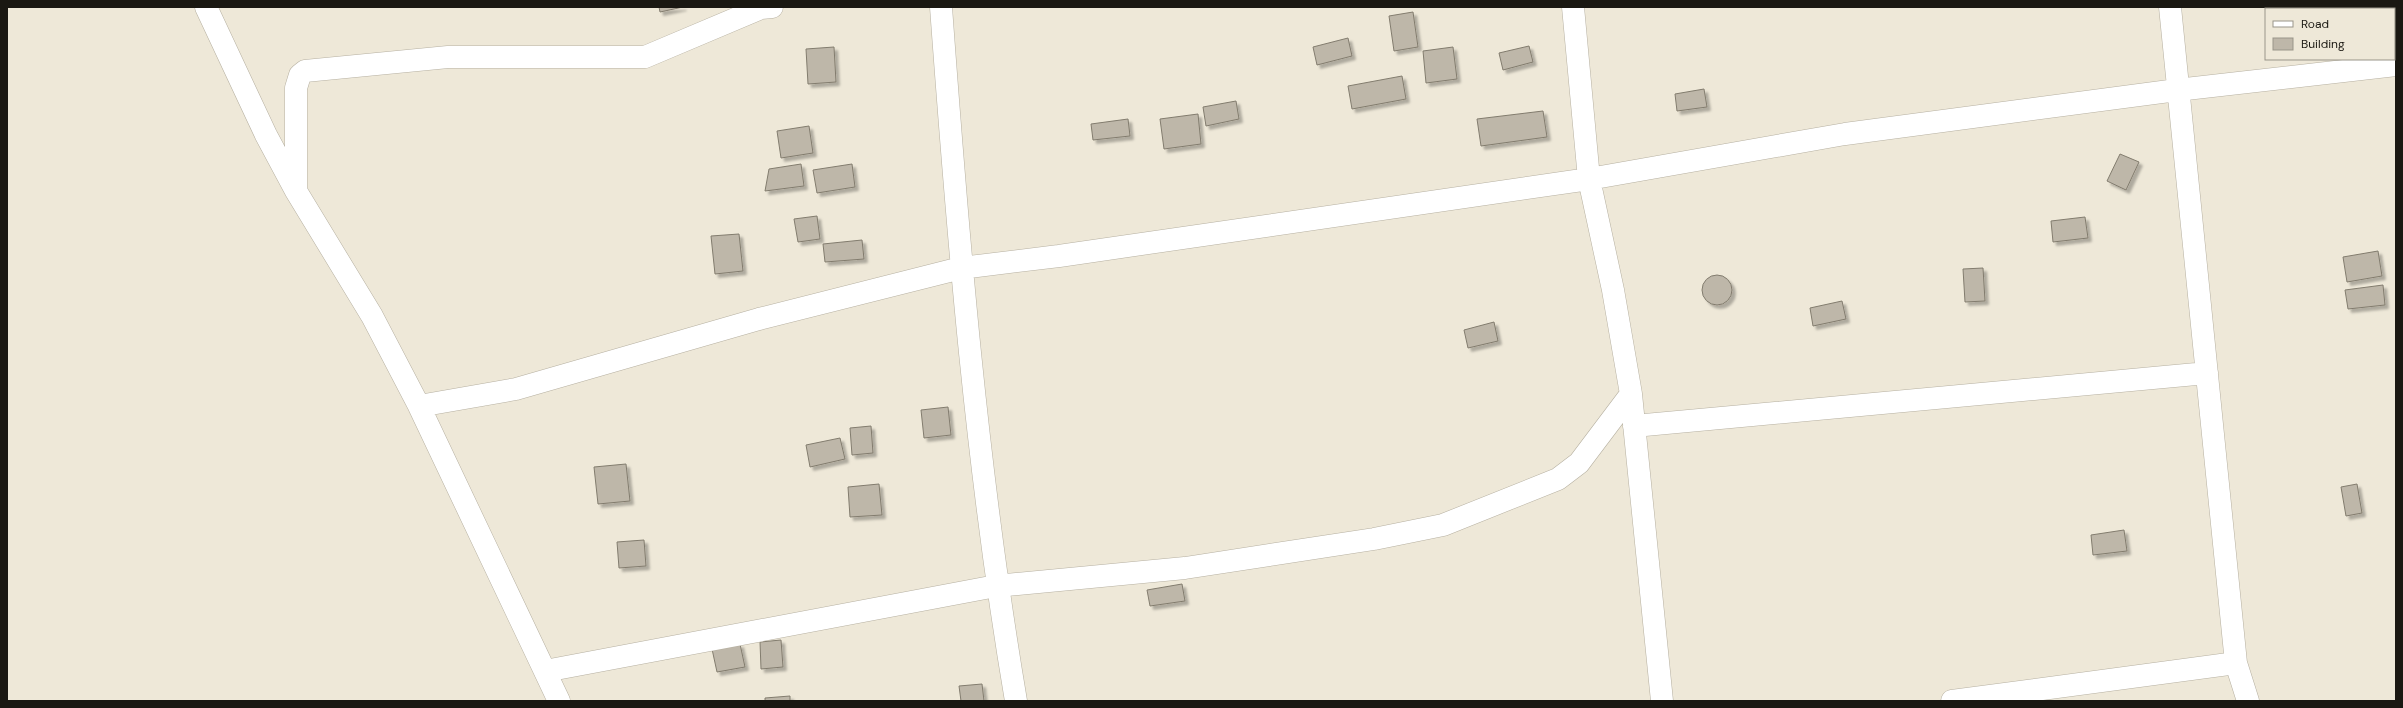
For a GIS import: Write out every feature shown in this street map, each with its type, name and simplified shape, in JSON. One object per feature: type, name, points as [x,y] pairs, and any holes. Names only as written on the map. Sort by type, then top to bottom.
[{"type":"street","points":[[206,7],[266,135],[296,191],[372,316],[419,406],[559,701]]},
{"type":"street","points":[[296,191],[296,88],[300,75],[305,72],[448,57],[645,57],[761,8],[772,7]]},
{"type":"street","points":[[941,7],[961,268],[996,586],[1016,701]]},
{"type":"street","points":[[1572,7],[1590,179],[1613,290],[1631,394],[1662,701]]},
{"type":"street","points":[[2170,7],[2177,90],[2236,663],[2248,701]]},
{"type":"street","points":[[419,406],[516,389],[759,319],[961,268],[1060,256],[1590,179],[1845,134],[2177,90],[2396,65]]},
{"type":"street","points":[[1634,426],[2207,373]]},
{"type":"street","points":[[545,671],[996,586],[1185,568],[1252,556],[1366,541],[1443,525],[1558,479],[1579,463],[1631,394]]},
{"type":"street","points":[[1952,701],[2236,663]]},
{"type":"building","points":[[659,7],[683,7],[660,12]]},
{"type":"building","points":[[1413,12],[1418,47],[1394,51],[1389,16]]},
{"type":"building","points":[[1348,38],[1352,56],[1317,65],[1313,47]]},
{"type":"building","points":[[1529,46],[1533,62],[1503,70],[1499,53]]},
{"type":"building","points":[[834,47],[836,82],[808,84],[806,49]]},
{"type":"building","points":[[1453,47],[1457,79],[1426,83],[1423,51]]},
{"type":"building","points":[[1402,76],[1406,99],[1352,109],[1348,86]]},
{"type":"building","points":[[1704,89],[1707,107],[1677,111],[1675,94]]},
{"type":"building","points":[[1236,101],[1239,119],[1206,126],[1203,107]]},
{"type":"building","points":[[1543,111],[1547,137],[1481,146],[1477,119]]},
{"type":"building","points":[[1198,114],[1201,144],[1164,149],[1160,119]]},
{"type":"building","points":[[1128,119],[1130,136],[1093,140],[1091,124]]},
{"type":"building","points":[[809,126],[813,153],[781,158],[777,131]]},
{"type":"building","points":[[2120,154],[2139,162],[2126,190],[2107,181]]},
{"type":"building","points":[[801,164],[804,186],[765,191],[769,169]]},
{"type":"building","points":[[852,164],[855,187],[817,193],[813,170]]},
{"type":"building","points":[[817,216],[820,239],[798,242],[794,219]]},
{"type":"building","points":[[2085,217],[2088,238],[2053,242],[2051,221]]},
{"type":"building","points":[[739,234],[743,271],[715,274],[711,236]]},
{"type":"building","points":[[862,240],[864,259],[825,262],[823,244]]},
{"type":"building","points":[[2378,251],[2382,276],[2347,282],[2343,257]]},
{"type":"building","points":[[1983,268],[1985,301],[1965,302],[1963,269]]},
{"type":"building","points":[[1717,275],[1728,279],[1732,290],[1728,301],[1717,305],[1706,301],[1702,290],[1706,279]]},
{"type":"building","points":[[2383,285],[2385,305],[2348,309],[2345,290]]},
{"type":"building","points":[[1842,301],[1846,319],[1813,326],[1810,308]]},
{"type":"building","points":[[1494,322],[1498,341],[1468,348],[1464,330]]},
{"type":"building","points":[[948,407],[951,435],[924,438],[921,410]]},
{"type":"building","points":[[871,426],[873,453],[852,455],[850,428]]},
{"type":"building","points":[[840,438],[845,459],[810,467],[806,445]]},
{"type":"building","points":[[626,464],[630,501],[598,504],[594,467]]},
{"type":"building","points":[[879,484],[882,515],[850,517],[848,487]]},
{"type":"building","points":[[2357,484],[2362,513],[2346,516],[2341,487]]},
{"type":"building","points":[[2124,530],[2127,551],[2093,555],[2091,535]]},
{"type":"building","points":[[644,540],[646,566],[619,568],[617,542]]},
{"type":"building","points":[[1182,584],[1185,601],[1150,606],[1147,590]]},
{"type":"building","points":[[781,640],[783,667],[761,669],[760,642]]},
{"type":"building","points":[[740,644],[745,667],[717,672],[712,649]]},
{"type":"building","points":[[982,684],[984,701],[961,701],[959,686]]},
{"type":"building","points":[[790,696],[790,701],[765,701],[765,698]]}]
